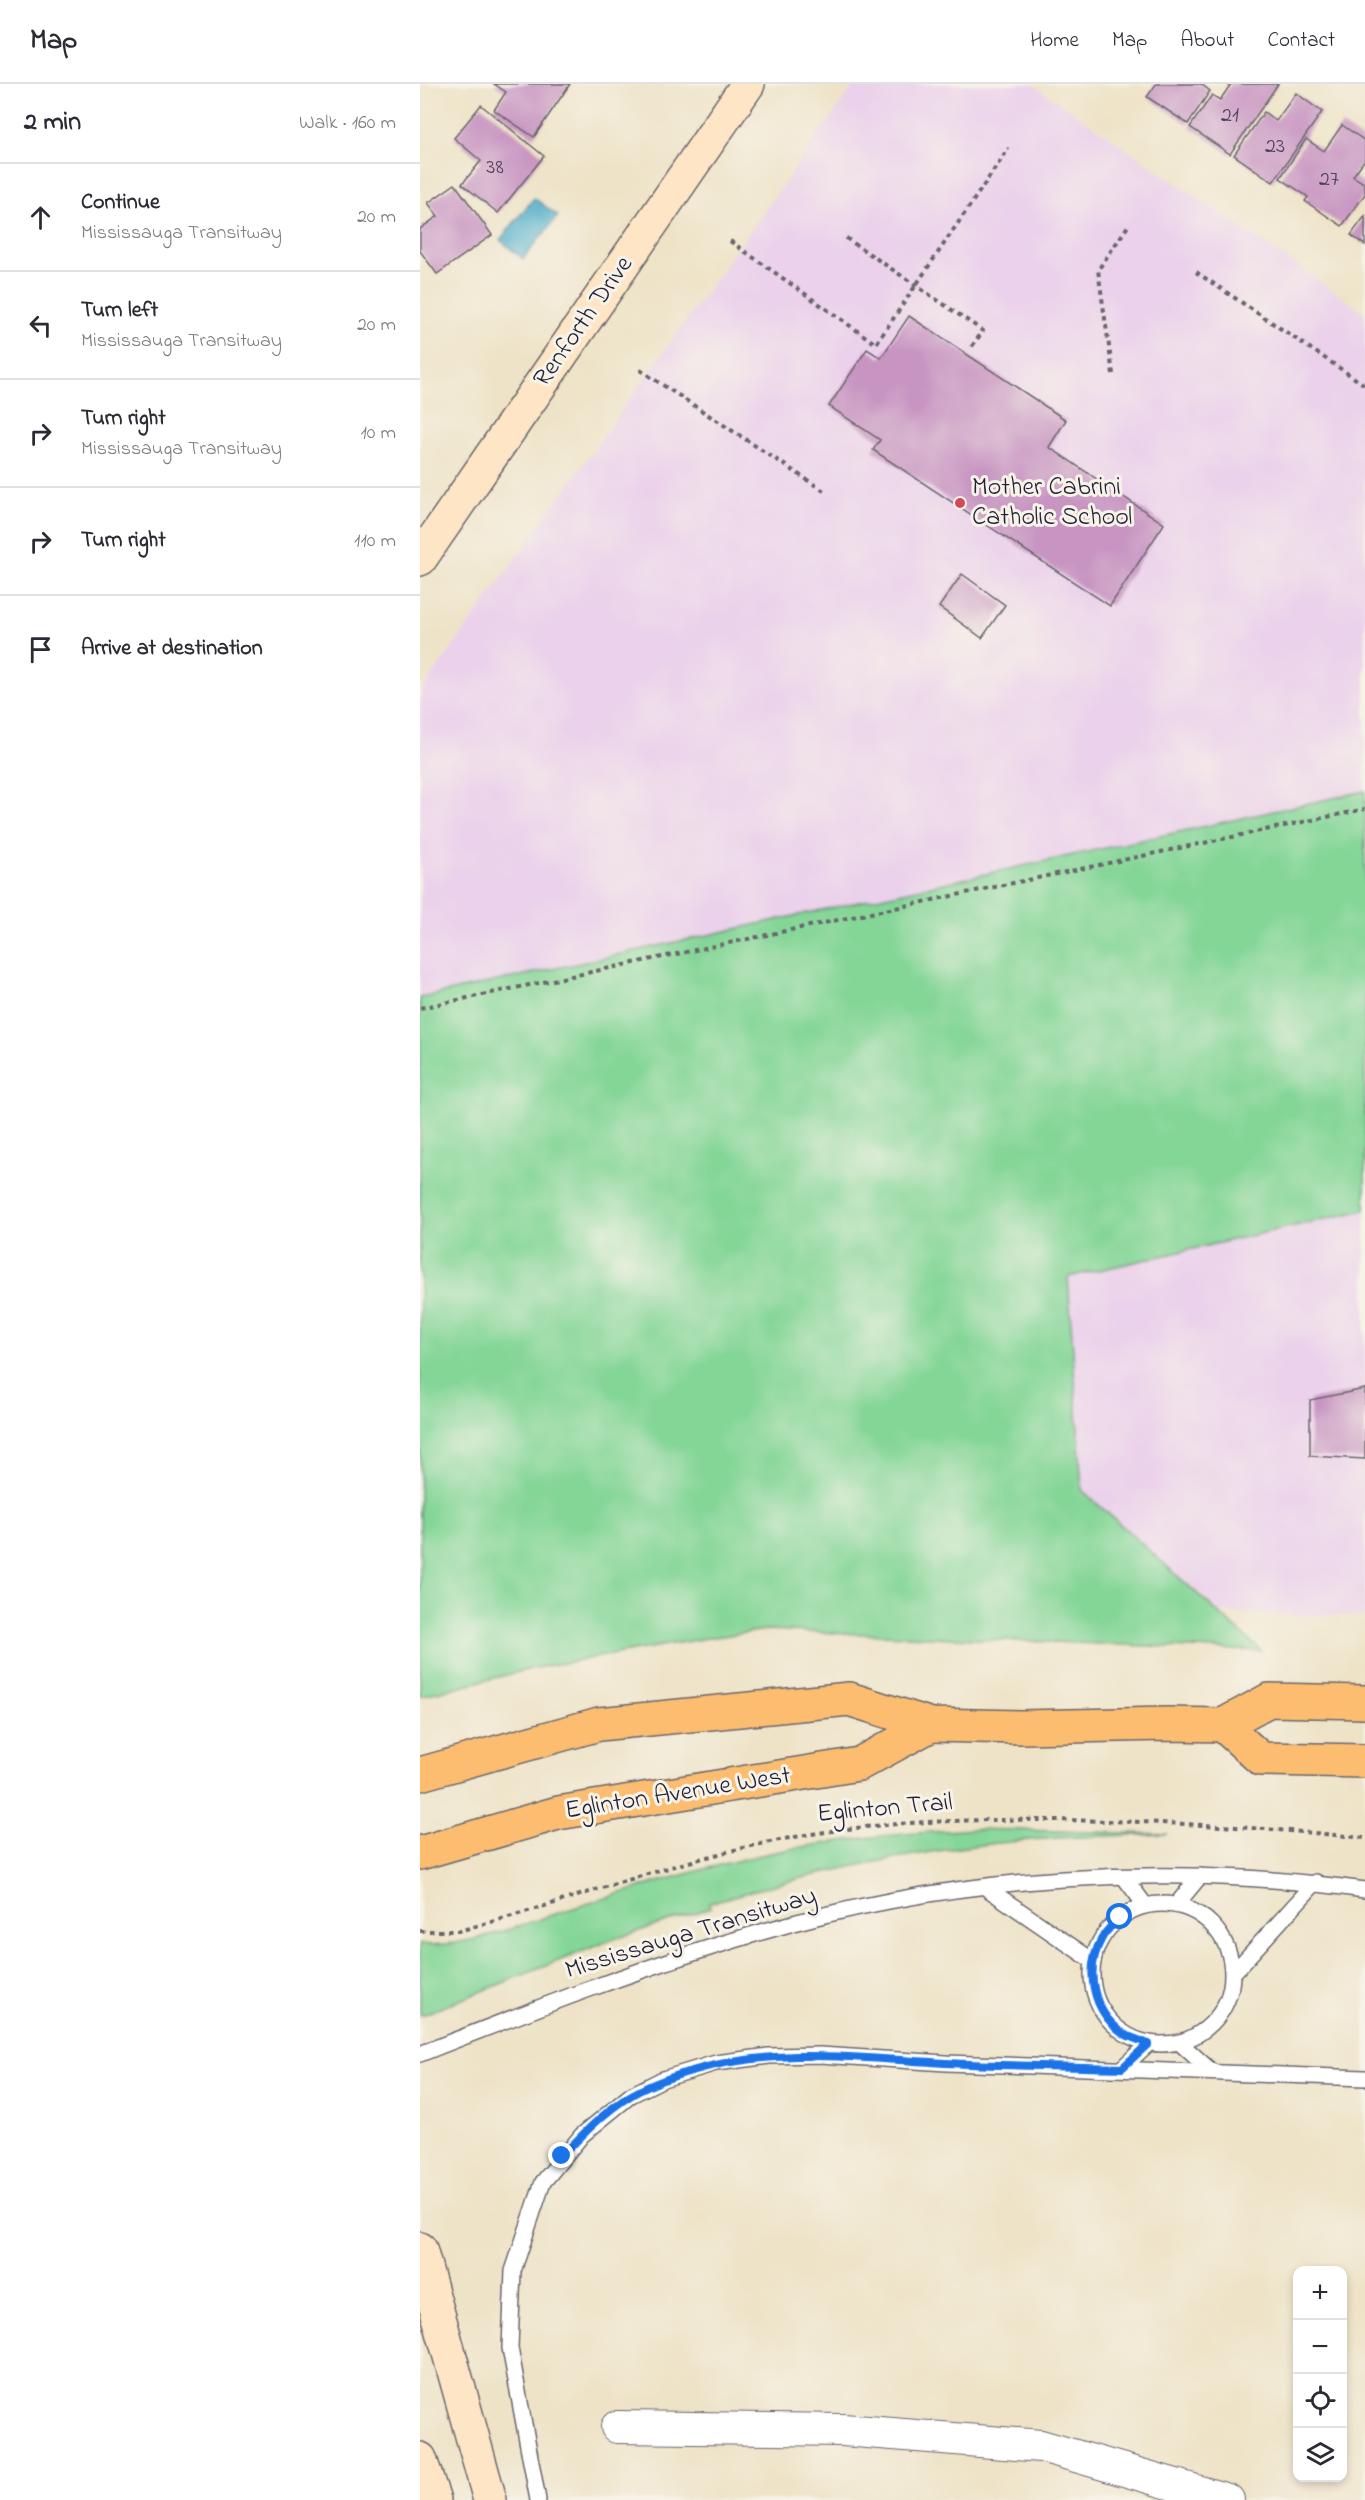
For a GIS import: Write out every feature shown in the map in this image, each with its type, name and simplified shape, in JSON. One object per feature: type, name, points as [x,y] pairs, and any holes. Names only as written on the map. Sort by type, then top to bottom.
[{"type":"main road","name":"Renforth Drive","points":[[420,559],[748,84]]},
{"type":"main road","name":"Eglinton Avenue West","points":[[420,1774],[599,1725],[849,1699],[931,1725],[1021,1727],[1223,1725],[1269,1700],[1365,1702]]},
{"type":"main road","name":"Eglinton Avenue West","points":[[420,1853],[558,1813],[859,1764],[931,1725]]},
{"type":"main road","points":[[1223,1725],[1261,1759],[1365,1761]]},
{"type":"main road","points":[[420,2249],[490,2500]]},
{"type":"main road","points":[[420,2459],[434,2500]]},
{"type":"street","points":[[617,2427],[843,2430],[1041,2446],[1228,2500]]},
{"type":"lane","name":"Mississauga Transitway","points":[[420,2054],[596,1986],[766,1930],[888,1901],[985,1887],[1124,1877],[1200,1876],[1316,1882],[1365,1890]]},
{"type":"lane","points":[[1177,1904],[1200,1876]]},
{"type":"lane","points":[[1124,1877],[1145,1905]]},
{"type":"lane","points":[[1234,1972],[1316,1882]]},
{"type":"lane","points":[[985,1887],[1093,1961]]},
{"type":"lane","points":[[1177,1904],[1205,1918],[1226,1942],[1234,1972],[1228,2003],[1208,2028],[1180,2043],[1148,2044],[1124,2033],[1104,2014],[1093,1989],[1093,1961],[1103,1936],[1120,1917],[1145,1905],[1177,1904]]},
{"type":"lane","points":[[1180,2043],[1212,2072]]},
{"type":"lane","points":[[1122,2068],[1148,2044]]},
{"type":"lane","points":[[538,2500],[510,2348],[513,2271],[543,2182],[582,2135],[631,2096],[663,2079],[716,2063],[769,2056],[820,2055],[946,2063],[1365,2078]]},
{"type":"path","points":[[730,241],[876,344],[1009,148]]},
{"type":"path","points":[[1113,374],[1098,270],[1128,226]]},
{"type":"path","points":[[846,238],[982,331],[970,349]]},
{"type":"path","points":[[1196,272],[1365,385]]},
{"type":"path","points":[[640,370],[824,491]]},
{"type":"path","points":[[420,1008],[1365,809]]},
{"type":"path","name":"Eglinton Trail","points":[[420,1931],[458,1931],[713,1856],[769,1842],[842,1829],[990,1820],[1149,1821],[1252,1827],[1365,1838]]},
{"type":"shaded area","name":"Mother Cabrini Catholic School","points":[[855,84],[1032,84],[1365,313],[1365,791],[420,998],[420,693]]},
{"type":"shaded area","points":[[1365,1210],[1365,1616],[1221,1613],[1082,1490],[1068,1276]]},
{"type":"green space","points":[[1365,791],[1365,1210],[1068,1277],[1082,1490],[1261,1651],[767,1630],[707,1638],[535,1668],[420,1696],[420,998]]},
{"type":"green space","points":[[975,1829],[1167,1834],[989,1844],[868,1863],[788,1881],[709,1903],[710,1908],[611,1940],[420,2016],[420,1944],[437,1945],[473,1940],[710,1867],[762,1855],[853,1840]]},
{"type":"water","points":[[534,198],[558,216],[523,259],[500,240]]},
{"type":"building","points":[[494,84],[570,84],[534,137],[494,110],[506,92]]},
{"type":"building","points":[[1156,84],[1201,84],[1210,91],[1188,124],[1147,97]]},
{"type":"building","points":[[1231,84],[1278,84],[1230,154],[1190,127],[1212,95],[1220,100]]},
{"type":"building","points":[[1296,93],[1322,112],[1273,182],[1234,155],[1264,112],[1276,121]]},
{"type":"building","points":[[481,105],[544,156],[498,213],[462,184],[481,161],[454,138]]},
{"type":"building","points":[[1342,125],[1365,141],[1365,159],[1353,176],[1365,184],[1365,194],[1342,226],[1305,201],[1308,197],[1280,178],[1306,139],[1324,151]]},
{"type":"building","points":[[455,184],[492,235],[437,274],[420,251],[420,229],[438,216],[428,203]]},
{"type":"building","points":[[1365,216],[1365,245],[1351,235]]},
{"type":"building","points":[[909,316],[1066,420],[1049,447],[1164,524],[1110,606],[873,450],[880,440],[829,406],[867,349],[881,358]]},
{"type":"building","points":[[962,574],[1005,605],[982,638],[939,607]]},
{"type":"building","points":[[1365,1389],[1365,1459],[1310,1456],[1310,1400]]},
{"type":"place","name":"Mother Cabrini Catholic School","points":[[960,503]]},
{"type":"route","points":[[562,2156],[602,2117],[631,2096],[663,2079],[716,2063],[769,2056],[820,2055],[946,2063],[1122,2068],[1148,2044],[1124,2033],[1104,2014],[1093,1989],[1093,1961],[1103,1936],[1120,1917]]}]
